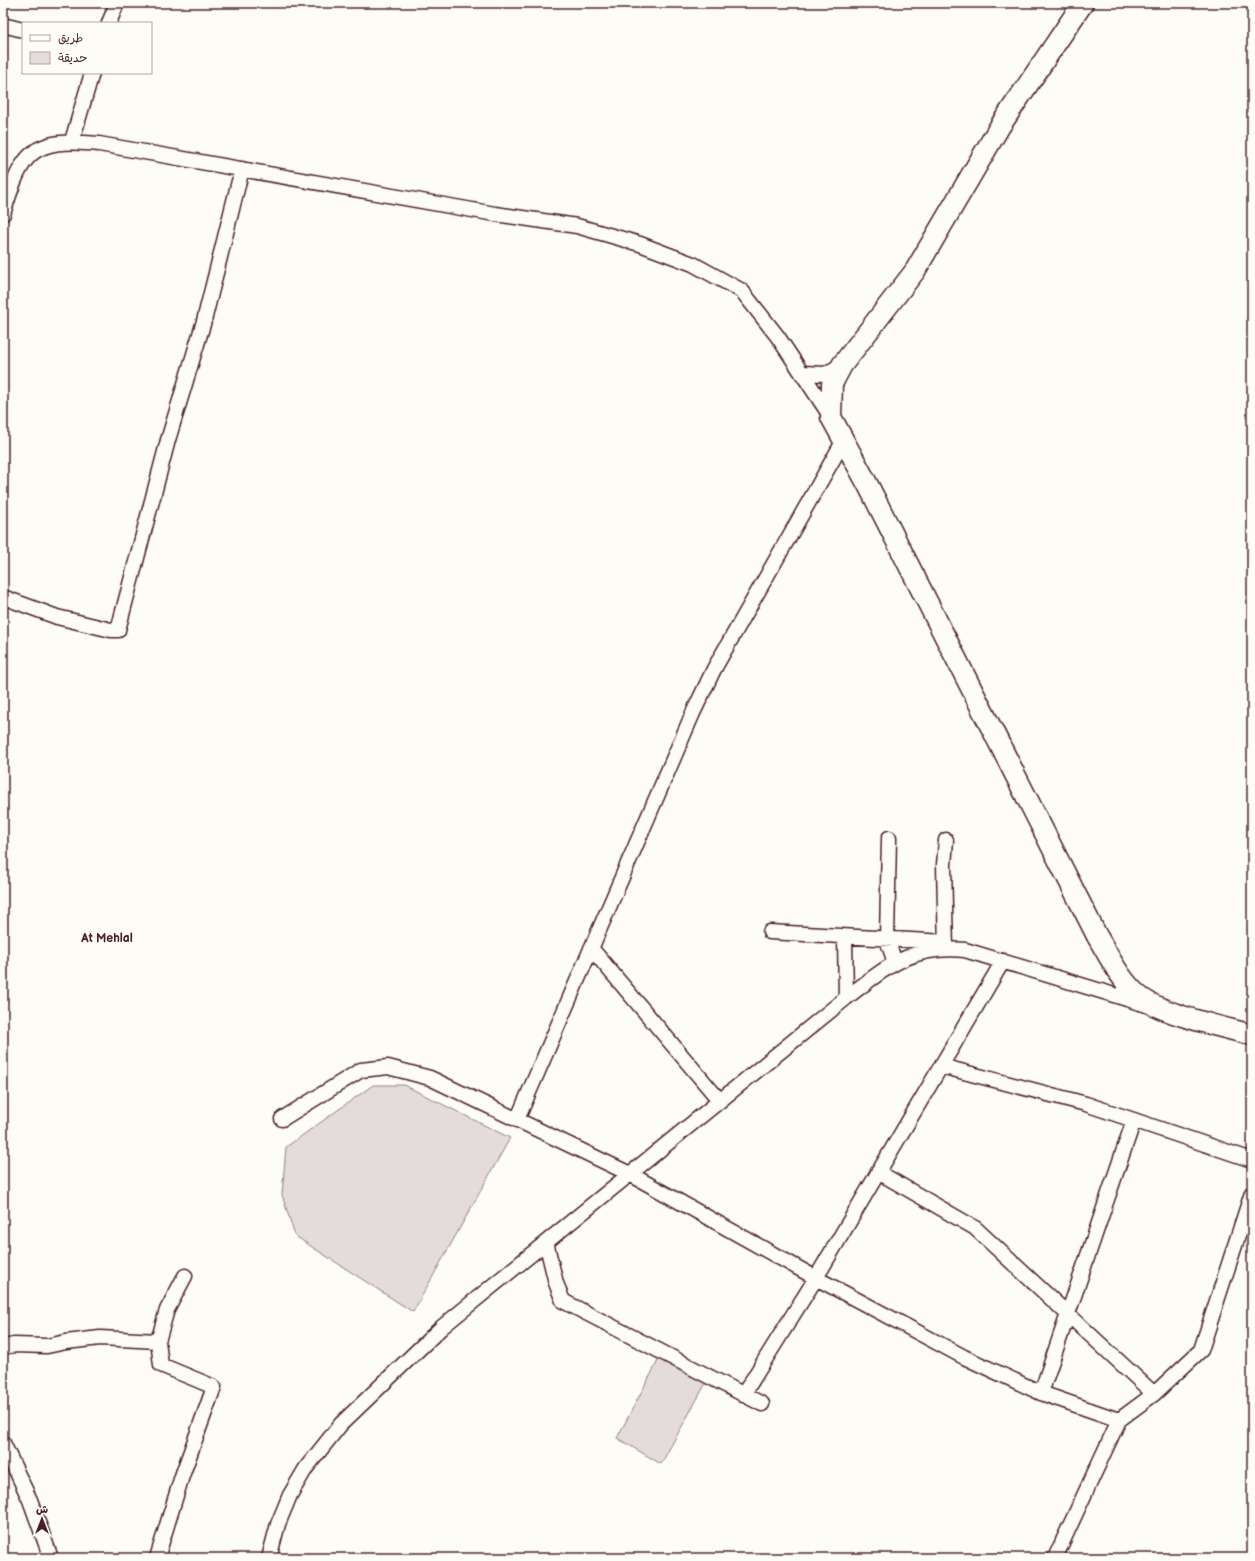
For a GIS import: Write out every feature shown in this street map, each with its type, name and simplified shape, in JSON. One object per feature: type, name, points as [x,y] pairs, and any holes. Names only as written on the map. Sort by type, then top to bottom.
[{"type":"street","points":[[109,22],[117,3]]},
{"type":"street","points":[[831,416],[832,384],[842,365],[914,271],[1000,126],[1083,3]]},
{"type":"street","points":[[3,25],[22,30]]},
{"type":"street","points":[[72,142],[92,74]]},
{"type":"street","points":[[3,214],[20,169],[29,156],[42,147],[55,143],[72,142],[99,144],[495,214],[577,226],[640,244],[693,264],[742,292],[778,336],[831,416],[1097,936],[1121,976],[1140,997],[1170,1012]]},
{"type":"street","points":[[3,597],[57,617],[111,630],[118,630],[168,440],[204,321],[242,169]]},
{"type":"street","points":[[804,374],[824,374],[842,365]]},
{"type":"street","points":[[517,1120],[693,713],[714,669],[844,440]]},
{"type":"street","points":[[889,838],[887,940],[895,962]]},
{"type":"street","points":[[946,840],[944,866],[946,945]]},
{"type":"street","points":[[770,932],[946,945],[1003,961],[1115,997],[1252,1035]]},
{"type":"street","points":[[845,937],[846,998]]},
{"type":"street","points":[[269,1558],[278,1524],[290,1496],[306,1468],[341,1424],[442,1327],[846,998],[895,962],[917,953],[946,945]]},
{"type":"street","points":[[591,948],[720,1101]]},
{"type":"street","points":[[744,1395],[816,1278],[1003,961]]},
{"type":"street","points":[[1115,997],[1121,976]]},
{"type":"street","points":[[941,1066],[1086,1104],[1252,1160]]},
{"type":"street","points":[[282,1119],[361,1070],[388,1067],[430,1078],[630,1174],[816,1278],[964,1357],[1041,1393],[1119,1420]]},
{"type":"street","points":[[1041,1393],[1134,1120]]},
{"type":"street","points":[[878,1172],[975,1228],[1154,1394]]},
{"type":"street","points":[[1055,1558],[1119,1420],[1154,1394],[1201,1350],[1252,1194]]},
{"type":"street","points":[[546,1242],[556,1283],[563,1301],[762,1404]]},
{"type":"street","points":[[157,1558],[182,1476],[214,1387],[161,1365],[158,1341],[167,1310],[184,1276]]},
{"type":"street","points":[[3,1347],[14,1345],[47,1346],[100,1338],[158,1341]]},
{"type":"street","points":[[3,1443],[30,1500],[51,1558]]},
{"type":"green space","points":[[373,1085],[404,1085],[510,1138],[413,1312],[295,1236],[282,1195],[286,1147]]},
{"type":"green space","points":[[660,1357],[706,1383],[661,1464],[617,1438]]},
{"type":"district","name":"At Mehlal","points":[[107,938]]}]
